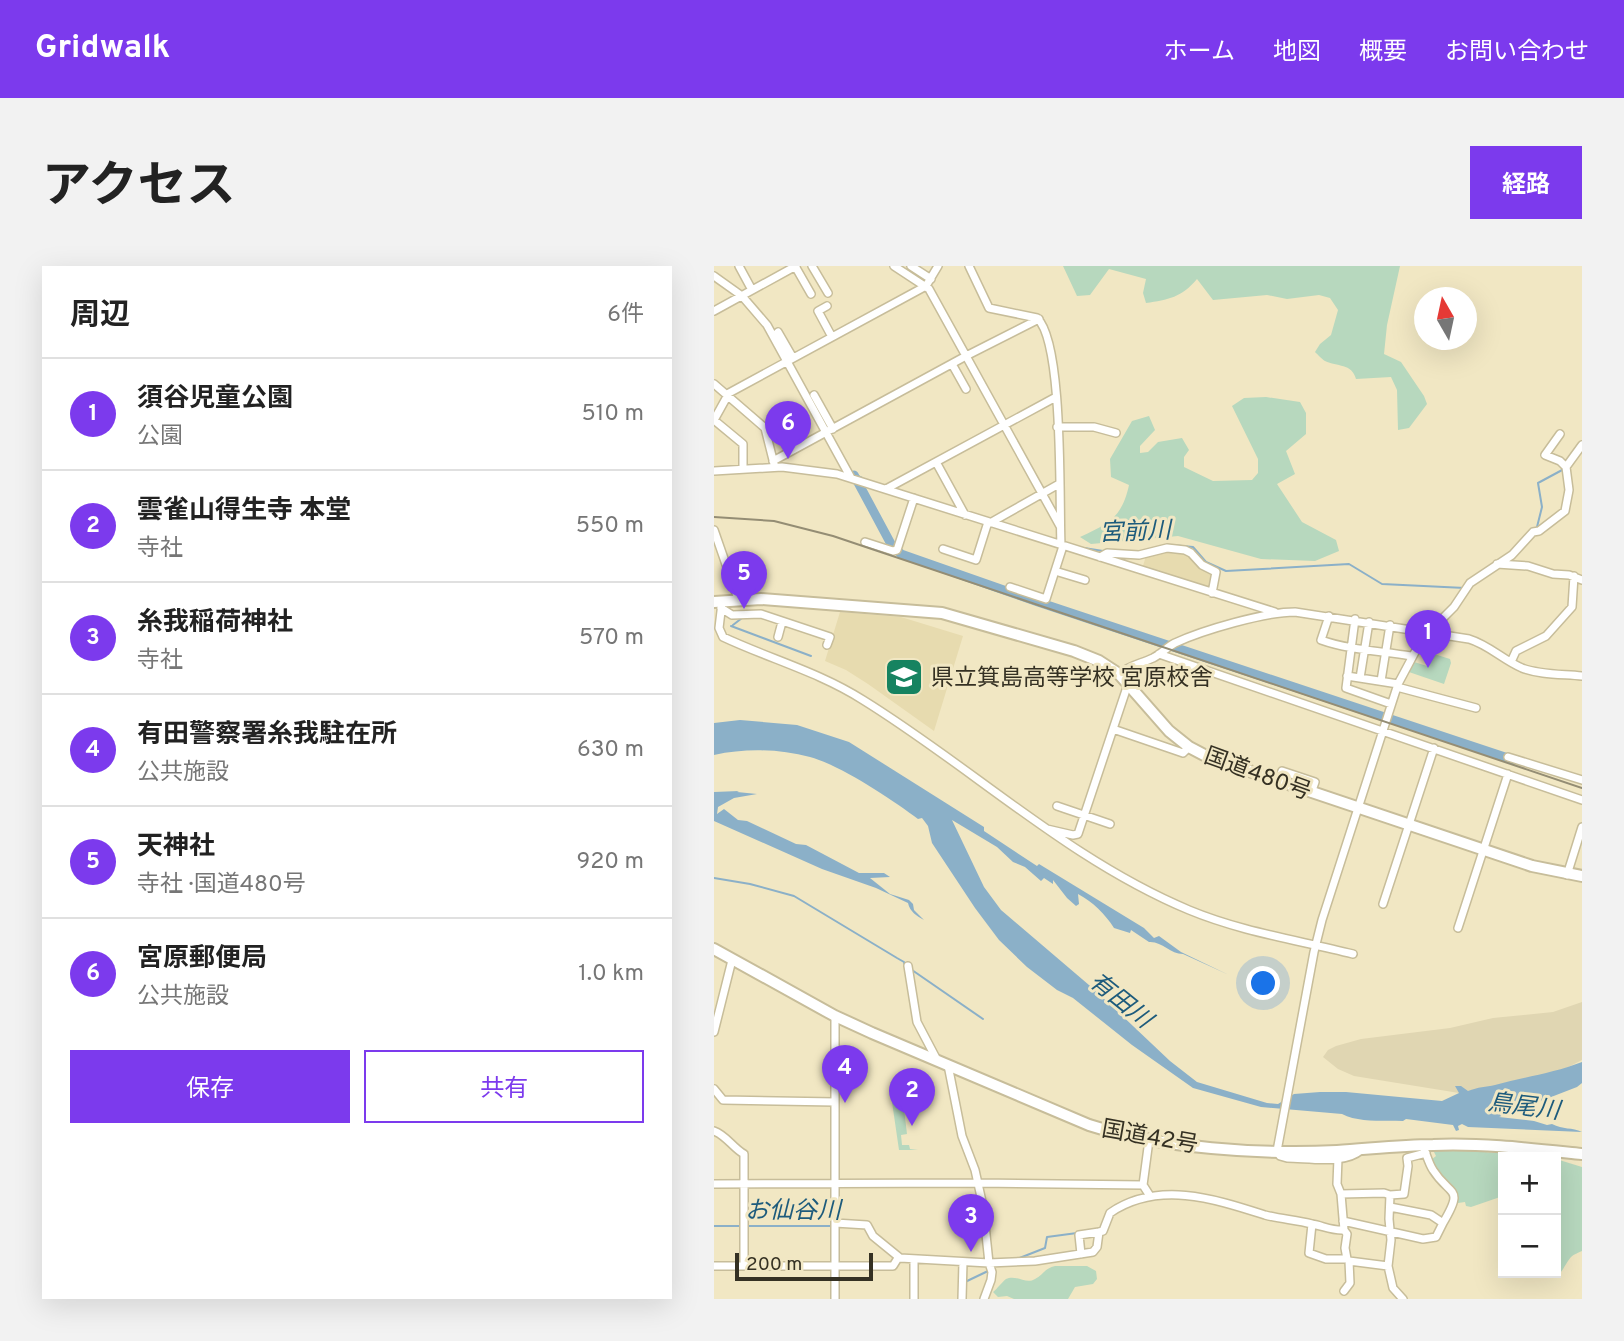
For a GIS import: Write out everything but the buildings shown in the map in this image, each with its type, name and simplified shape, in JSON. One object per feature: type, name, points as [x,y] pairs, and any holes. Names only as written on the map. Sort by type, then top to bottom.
[{"type":"highway","name":"国道480号","points":[[718,604],[761,599],[942,613],[1074,651],[1099,661],[1119,674],[1169,731],[1189,747],[1208,757],[1483,850],[1582,876]]},
{"type":"highway","name":"国道42号","points":[[714,949],[835,1016],[1089,1125],[1149,1140],[1362,1149],[1477,1146],[1582,1154]]},
{"type":"street","points":[[739,266],[752,290]]},
{"type":"street","points":[[714,311],[784,269],[796,266],[811,294]]},
{"type":"street","points":[[813,266],[828,293]]},
{"type":"street","points":[[894,266],[926,286],[1060,527]]},
{"type":"street","points":[[911,266],[931,279]]},
{"type":"street","points":[[743,469],[743,444],[714,420],[727,396],[926,286],[938,266]]},
{"type":"street","points":[[969,266],[989,308],[1039,319]]},
{"type":"street","points":[[714,276],[742,296],[767,325],[790,360],[829,431]]},
{"type":"street","points":[[827,306],[818,311],[832,337]]},
{"type":"street","points":[[774,464],[966,356],[1039,319]]},
{"type":"street","points":[[1010,587],[1046,599],[1062,545],[1054,364],[1039,319]]},
{"type":"street","points":[[778,332],[790,360]]},
{"type":"street","points":[[952,364],[966,389]]},
{"type":"street","points":[[714,384],[765,428],[774,464]]},
{"type":"street","points":[[814,395],[851,478]]},
{"type":"street","points":[[886,489],[1056,397]]},
{"type":"street","points":[[1057,427],[1094,427],[1116,433]]},
{"type":"street","points":[[1362,1149],[1356,1155],[1338,1158],[1280,1156],[1278,1146],[1314,948],[1391,704],[1411,656],[1428,631],[1454,607],[1470,583],[1520,548],[1533,532],[1539,531],[1565,511],[1569,489],[1566,467],[1560,461],[1545,455],[1560,434]]},
{"type":"street","points":[[1566,467],[1582,445]]},
{"type":"street","points":[[936,462],[964,515]]},
{"type":"street","points":[[714,471],[774,464],[851,478],[1275,612]]},
{"type":"street","points":[[943,549],[976,560],[989,522],[1059,484]]},
{"type":"street","points":[[865,542],[897,550],[914,498]]},
{"type":"street","points":[[714,530],[716,544],[737,596]]},
{"type":"street","points":[[1100,557],[1107,553],[1145,555],[1167,548],[1189,551],[1202,565],[1216,572],[1212,593]]},
{"type":"street","points":[[1140,570],[1145,555]]},
{"type":"street","points":[[1497,564],[1528,566],[1578,578],[1572,607],[1546,636],[1516,651],[1511,662]]},
{"type":"street","points":[[1055,571],[1085,580]]},
{"type":"street","points":[[718,604],[737,596],[761,599]]},
{"type":"street","points":[[718,604],[730,614],[761,614],[830,637],[827,645]]},
{"type":"street","points":[[718,604],[719,628],[723,637],[804,668],[862,699],[1011,802],[1046,830],[1103,865],[1189,910],[1247,930],[1314,948],[1353,954]]},
{"type":"street","points":[[1119,674],[1127,667],[1160,654],[1188,638],[1275,612],[1302,612],[1477,641],[1511,662],[1534,671],[1582,676]]},
{"type":"street","points":[[1329,615],[1321,640],[1346,649],[1365,648],[1411,656]]},
{"type":"street","points":[[1355,620],[1346,690],[1391,704]]},
{"type":"street","points":[[778,637],[782,622]]},
{"type":"street","points":[[1360,678],[1369,622]]},
{"type":"street","points":[[1381,681],[1390,625]]},
{"type":"street","points":[[1160,654],[1582,800]]},
{"type":"street","points":[[1347,676],[1398,685],[1476,708]]},
{"type":"street","points":[[1046,830],[1054,829],[1075,835],[1084,816],[1128,684]]},
{"type":"street","points":[[1113,729],[1183,752],[1189,747]]},
{"type":"street","points":[[1384,904],[1434,748]]},
{"type":"street","points":[[1508,757],[1582,780]]},
{"type":"street","points":[[1458,928],[1508,774]]},
{"type":"street","points":[[1057,806],[1110,824]]},
{"type":"street","points":[[1567,874],[1582,827]]},
{"type":"street","points":[[714,1032],[732,960]]},
{"type":"street","points":[[908,966],[917,1022],[937,1060]]},
{"type":"street","points":[[835,1016],[835,1299]]},
{"type":"street","points":[[948,1065],[962,1136],[983,1206],[992,1272],[984,1299]]},
{"type":"street","points":[[714,1089],[723,1100],[835,1102]]},
{"type":"street","points":[[714,1131],[744,1154],[744,1266]]},
{"type":"street","points":[[1149,1140],[1143,1185],[1150,1196]]},
{"type":"street","points":[[1341,1194],[1404,1194],[1407,1157],[1424,1149],[1431,1168],[1449,1186],[1454,1197],[1453,1207],[1441,1230],[1432,1238],[1423,1239],[1343,1221]]},
{"type":"street","points":[[1338,1158],[1337,1184],[1341,1194],[1344,1230],[1347,1234],[1345,1248],[1350,1283],[1344,1291]]},
{"type":"street","points":[[714,1184],[1143,1185]]},
{"type":"street","points":[[1081,1254],[1079,1235],[1103,1231],[1112,1211],[1150,1196],[1169,1194],[1190,1195],[1239,1205],[1267,1215],[1344,1230]]},
{"type":"street","points":[[1390,1195],[1388,1266],[1393,1288],[1403,1299]]},
{"type":"street","points":[[1390,1207],[1431,1215],[1443,1223]]},
{"type":"street","points":[[835,1223],[867,1225],[873,1236],[898,1258],[989,1263],[1035,1261],[1096,1250],[1098,1232]]},
{"type":"street","points":[[1312,1224],[1309,1253],[1326,1259],[1388,1266]]},
{"type":"street","points":[[714,1266],[893,1266],[898,1258]]},
{"type":"street","points":[[914,1259],[914,1299]]},
{"type":"street","points":[[962,1299],[963,1262]]},
{"type":"shaded area","points":[[1162,550],[1185,551],[1214,572],[1211,589],[1142,569],[1146,556]]},
{"type":"shaded area","name":"県立箕島高等学校 宮原校舎","points":[[840,612],[901,617],[963,636],[934,731],[868,684],[825,661]]},
{"type":"green space","points":[[1063,266],[1400,266],[1387,325],[1384,354],[1401,362],[1427,404],[1409,428],[1398,430],[1397,390],[1391,377],[1356,379],[1348,368],[1325,361],[1315,352],[1331,335],[1338,310],[1330,298],[1319,295],[1287,299],[1267,295],[1213,300],[1197,279],[1174,297],[1146,303],[1143,293],[1146,279],[1109,269],[1090,295],[1077,296]]},
{"type":"green space","points":[[1266,397],[1300,402],[1306,413],[1306,434],[1286,451],[1295,474],[1277,484],[1302,522],[1336,540],[1339,551],[1315,561],[1261,559],[1178,536],[1091,544],[1080,537],[1106,524],[1122,505],[1129,485],[1111,477],[1110,459],[1132,421],[1149,416],[1155,430],[1140,446],[1140,453],[1148,452],[1158,442],[1182,438],[1189,450],[1184,457],[1184,467],[1213,481],[1252,480],[1258,473],[1258,459],[1232,406],[1244,398]]},
{"type":"green space","points":[[1431,653],[1450,659],[1444,684],[1406,671],[1411,661],[1427,666]]},
{"type":"green space","points":[[903,1101],[907,1134],[901,1135],[902,1145],[918,1150],[899,1150],[892,1102]]},
{"type":"green space","points":[[1445,1149],[1498,1153],[1498,1198],[1471,1207],[1466,1206],[1465,1202],[1458,1203],[1453,1190],[1431,1160],[1436,1156],[1434,1152]]},
{"type":"green space","points":[[1561,1161],[1582,1167],[1582,1251],[1568,1261],[1561,1272]]},
{"type":"green space","points":[[1055,1266],[1087,1266],[1096,1271],[1097,1279],[1093,1284],[1075,1287],[1068,1299],[1014,1299],[1007,1296],[998,1297],[993,1292],[1006,1279],[1032,1281]]},
{"type":"sand","points":[[1582,1002],[1582,1060],[1537,1083],[1460,1101],[1459,1093],[1354,1076],[1338,1069],[1323,1057],[1328,1050],[1336,1046],[1361,1039],[1450,1028],[1493,1018],[1553,1012]]},
{"type":"water","name":"鳥尾川","points":[[740,720],[797,725],[849,742],[984,827],[984,831],[1037,866],[1039,864],[1144,928],[1154,938],[1159,936],[1181,952],[1229,975],[1158,943],[1149,942],[1131,930],[1130,933],[1114,928],[1098,909],[1083,897],[1078,894],[1079,904],[1076,906],[1053,880],[1053,884],[1044,878],[1041,881],[997,847],[952,820],[984,887],[1001,910],[1197,1082],[1278,1104],[1294,1094],[1320,1092],[1442,1101],[1459,1093],[1455,1086],[1461,1086],[1468,1091],[1582,1062],[1582,1083],[1577,1087],[1499,1117],[1552,1124],[1582,1132],[1468,1127],[1462,1124],[1456,1131],[1453,1125],[1406,1119],[1364,1120],[1342,1114],[1261,1107],[1193,1088],[1132,1045],[1073,998],[1057,990],[1027,967],[999,940],[932,843],[928,826],[922,818],[918,819],[851,775],[810,757],[762,750],[714,755],[714,723]]},
{"type":"water","points":[[739,791],[737,792],[757,794],[734,798],[718,807],[717,814],[724,809],[738,820],[747,821],[796,844],[806,845],[859,873],[884,873],[890,877],[870,878],[890,894],[909,900],[924,920],[912,911],[908,903],[876,888],[822,869],[714,821],[714,792]]},
{"type":"waterway","name":"宮前川","points":[[1537,527],[1542,507],[1538,483],[1564,469]]},
{"type":"waterway","name":"宮前川","points":[[852,473],[862,478]]},
{"type":"waterway","points":[[854,475],[891,544],[901,554],[1514,760]]},
{"type":"waterway","name":"宮前川","points":[[1171,545],[1193,547],[1206,562],[1226,571],[1349,564],[1382,584],[1465,588]]},
{"type":"waterway","name":"宮前川","points":[[1084,548],[1103,551]]},
{"type":"waterway","points":[[733,625],[742,618]]},
{"type":"waterway","points":[[748,618],[763,618]]},
{"type":"waterway","points":[[731,626],[811,656]]},
{"type":"waterway","points":[[714,878],[794,896],[904,962],[905,967]]},
{"type":"waterway","points":[[912,970],[983,1019]]},
{"type":"waterway","name":"お仙谷川","points":[[714,1226],[741,1226]]},
{"type":"waterway","name":"お仙谷川","points":[[747,1226],[832,1226]]},
{"type":"waterway","name":"お仙谷川","points":[[1017,1259],[1045,1248],[1047,1237],[1077,1233]]},
{"type":"waterway","points":[[965,1282],[988,1271]]},
{"type":"railway","points":[[714,517],[774,521],[833,536],[1582,788]]},
{"type":"place","name":"宮原郵便局","points":[[788,459]]},
{"type":"place","name":"天神社","points":[[744,609]]},
{"type":"place","name":"須谷児童公園","points":[[1428,668]]},
{"type":"place","name":"県立箕島高等学校 宮原校舎","points":[[904,677]]},
{"type":"place","name":"有田警察署糸我駐在所","points":[[845,1103]]},
{"type":"place","name":"雲雀山得生寺 本堂","points":[[912,1126]]},
{"type":"place","name":"糸我稲荷神社","points":[[971,1252]]},
{"type":"water label","name":"有田川","points":[[1121,1000]]}]
